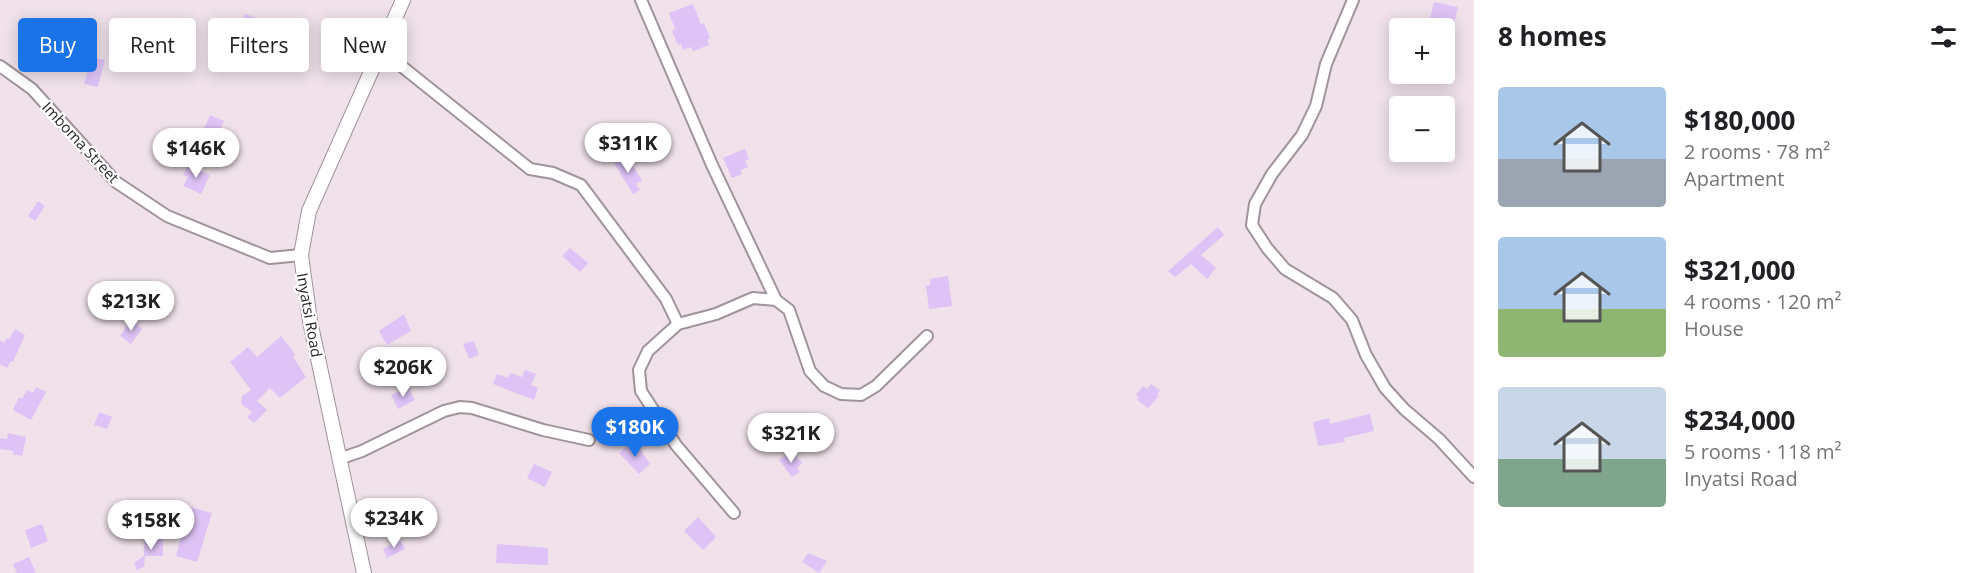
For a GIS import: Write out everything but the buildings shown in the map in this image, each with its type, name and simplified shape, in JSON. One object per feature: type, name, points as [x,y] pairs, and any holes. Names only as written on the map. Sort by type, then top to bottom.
[{"type":"street","name":"Inyatsi Road","points":[[395,18],[403,0]]},
{"type":"street","points":[[641,0],[712,165],[776,300],[789,310],[810,371],[824,386],[842,394],[861,395],[876,386],[927,336]]},
{"type":"street","points":[[1353,0],[1326,64],[1316,106],[1302,135],[1272,174],[1255,204],[1252,225],[1267,248],[1286,269],[1333,298],[1352,320],[1366,355],[1385,388],[1404,409],[1439,439],[1474,477]]},
{"type":"street","name":"Imboma Street","points":[[0,66],[32,89],[116,182],[167,216],[270,258],[301,255]]},
{"type":"street","points":[[407,71],[530,169],[553,174],[581,186],[666,299],[678,324]]},
{"type":"street","name":"Inyatsi Road","points":[[364,573],[310,321],[301,255],[309,211],[370,72]]},
{"type":"street","points":[[734,513],[676,445],[640,391],[639,370],[648,351],[678,324],[716,314],[753,298],[776,300]]},
{"type":"street","points":[[339,459],[362,451],[444,411],[460,407],[472,408],[543,430],[589,440]]}]
